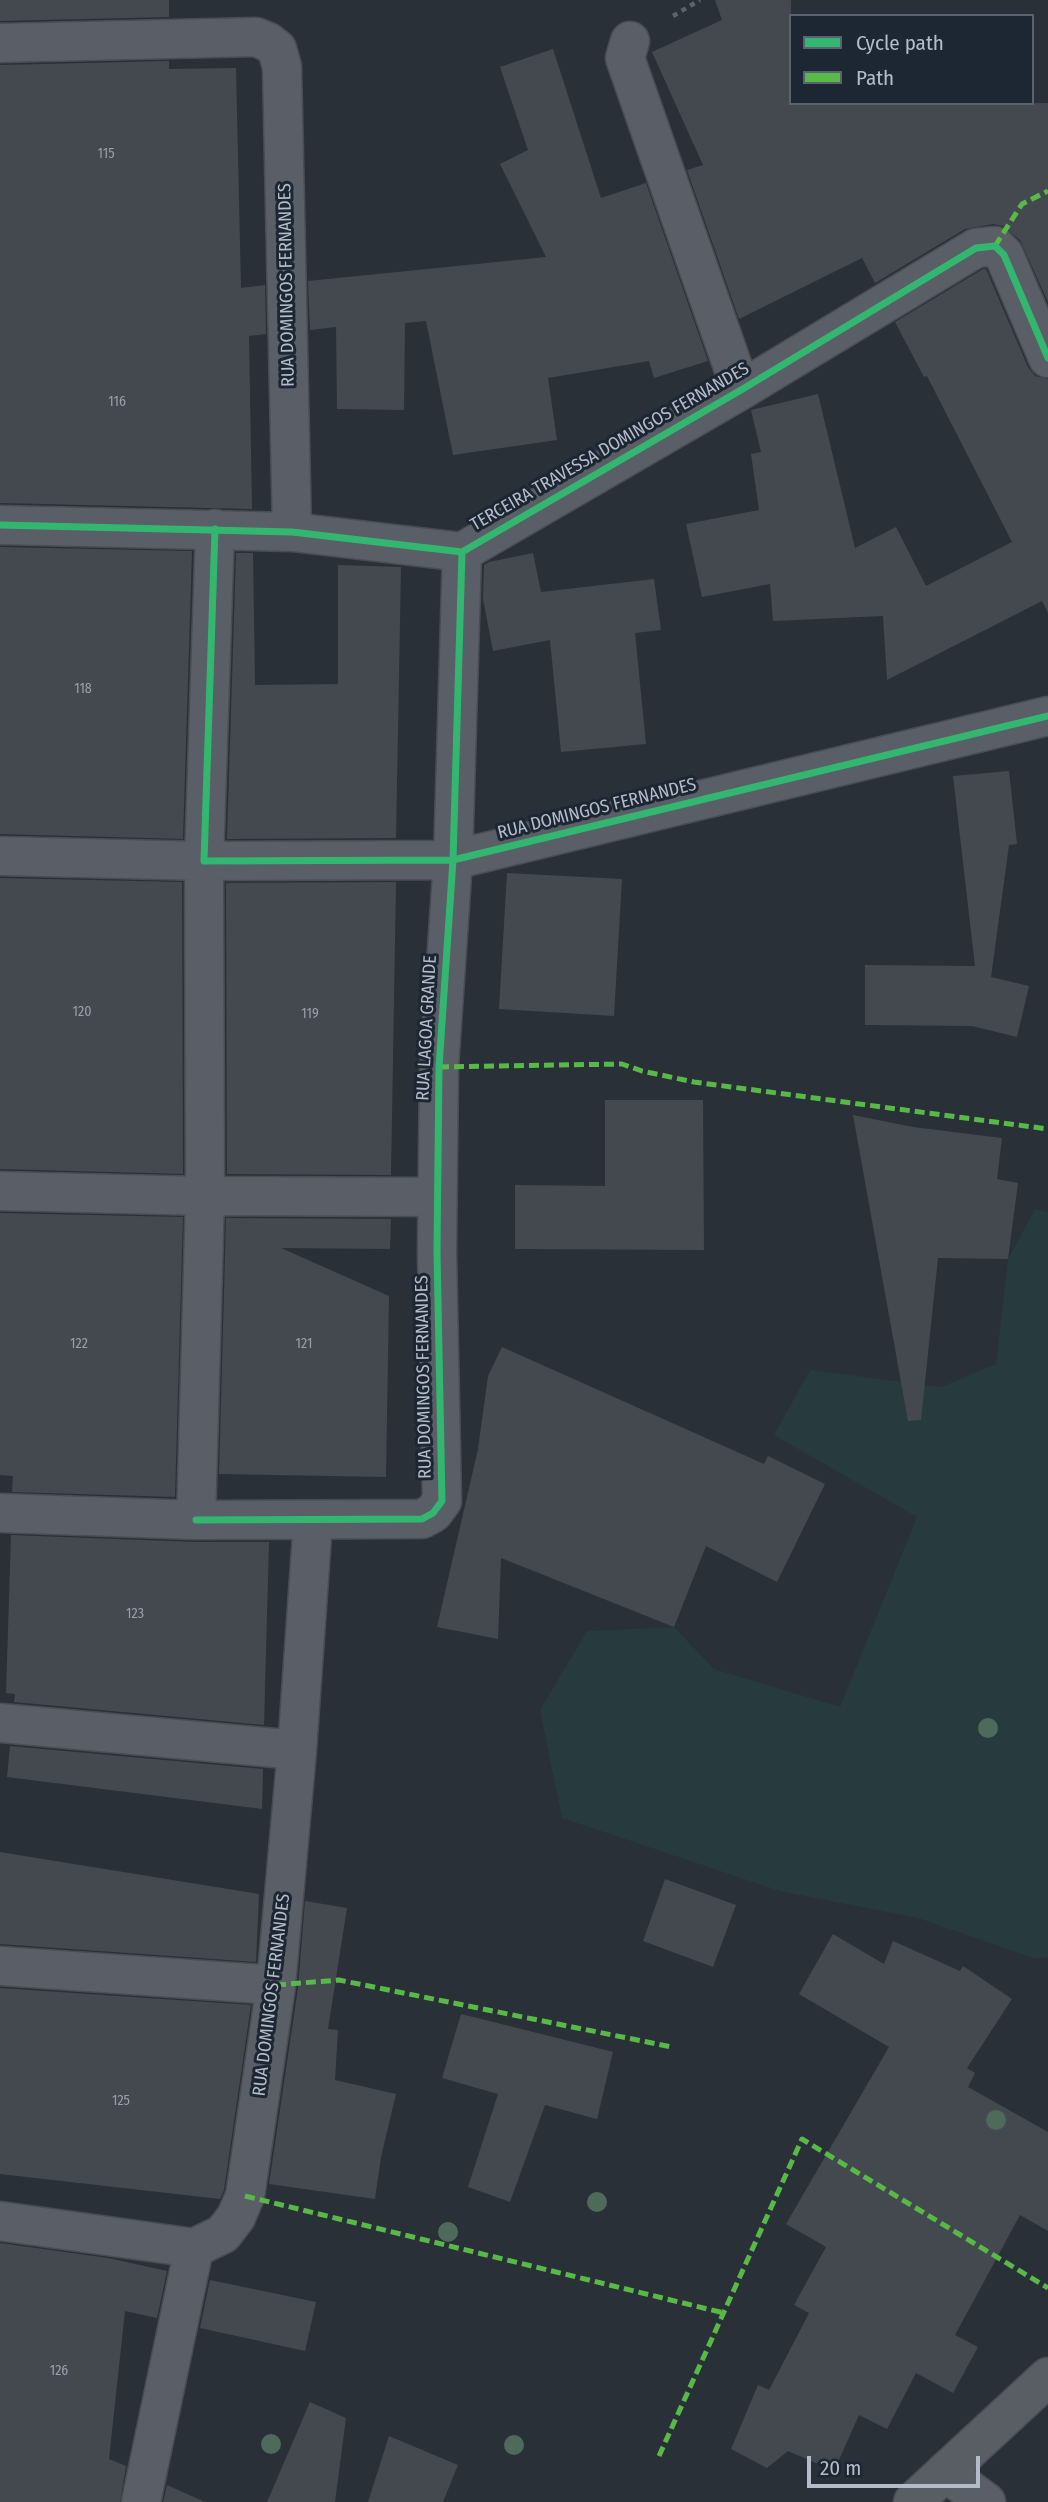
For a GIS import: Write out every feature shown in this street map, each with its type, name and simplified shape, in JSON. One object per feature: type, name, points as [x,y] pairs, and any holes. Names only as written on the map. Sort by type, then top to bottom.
[{"type":"main road","points":[[913,2502],[1048,2377]]},
{"type":"street","name":"RUA DOMINGOS FERNANDES","points":[[0,43],[256,37],[268,42],[276,50],[282,67],[292,532]]},
{"type":"street","name":"TERCEIRA TRAVESSA DOMINGOS FERNANDES","points":[[630,41],[625,58],[741,390]]},
{"type":"street","name":"TERCEIRA TRAVESSA DOMINGOS FERNANDES","points":[[0,525],[292,532],[462,552],[741,390],[976,248],[995,246],[1004,254],[1048,358]]},
{"type":"street","points":[[196,1520],[205,1196],[204,861],[215,529]]},
{"type":"street","points":[[453,860],[462,552]]},
{"type":"street","name":"RUA DOMINGOS FERNANDES","points":[[0,856],[204,861],[453,860],[1048,716]]},
{"type":"street","name":"RUA LAGOA GRANDE","points":[[437,1196],[439,1067],[453,860]]},
{"type":"street","points":[[0,1191],[205,1196],[437,1196]]},
{"type":"street","name":"RUA DOMINGOS FERNANDES","points":[[194,2248],[223,2234],[236,2217],[245,2196],[276,1985],[297,1750],[313,1521],[422,1519],[433,1513],[442,1501],[437,1196]]},
{"type":"street","points":[[0,1513],[313,1521]]},
{"type":"street","points":[[0,1723],[297,1750]]},
{"type":"street","points":[[0,1966],[276,1985]]},
{"type":"street","points":[[0,2221],[194,2248],[141,2502]]},
{"type":"street","points":[[945,2472],[986,2502]]},
{"type":"green space","points":[[1035,1209],[1048,1212],[1048,1957],[1036,1959],[918,1918],[780,1891],[562,1818],[540,1710],[587,1631],[674,1627],[714,1669],[840,1707],[917,1517],[774,1435],[810,1370],[941,1387],[996,1364],[1008,1259]]},
{"type":"building","points":[[0,0],[169,0],[169,17],[0,21]]},
{"type":"building","points":[[715,0],[791,0],[789,105],[1048,103],[1048,302],[1020,240],[1003,226],[993,224],[965,229],[875,283],[862,258],[739,319],[687,170],[703,165],[652,52],[722,20]]},
{"type":"building","points":[[553,49],[601,198],[646,183],[708,361],[654,378],[649,361],[548,378],[557,440],[453,455],[426,321],[405,323],[404,410],[337,409],[336,327],[310,330],[308,281],[546,257],[500,164],[528,150],[500,67]]},
{"type":"building","points":[[169,61],[169,69],[236,68],[241,288],[265,285],[266,334],[249,336],[252,509],[0,503],[0,65]]},
{"type":"building","points":[[986,269],[1028,367],[1035,376],[1048,379],[1048,613],[1042,601],[887,680],[883,616],[773,621],[770,584],[702,597],[686,524],[759,510],[751,454],[761,452],[751,410],[818,394],[855,548],[896,527],[926,586],[1012,542],[927,376],[924,377],[895,322]]},
{"type":"building","points":[[0,547],[192,551],[183,839],[0,834]]},
{"type":"building","points":[[236,553],[253,553],[255,685],[338,684],[338,565],[401,567],[396,838],[227,839]]},
{"type":"building","points":[[533,553],[541,592],[654,579],[661,630],[635,633],[646,744],[561,752],[550,640],[493,651],[483,599],[484,565]]},
{"type":"building","points":[[1009,771],[1017,844],[1009,845],[991,977],[1029,986],[1017,1037],[972,1026],[865,1025],[865,965],[975,966],[953,776]]},
{"type":"building","points":[[507,873],[622,879],[614,1016],[499,1009]]},
{"type":"building","points":[[0,878],[182,882],[183,1174],[0,1169]]},
{"type":"building","points":[[396,882],[391,1175],[227,1174],[226,883]]},
{"type":"building","points":[[605,1100],[703,1100],[704,1250],[515,1249],[515,1185],[605,1186]]},
{"type":"building","points":[[853,1115],[913,1127],[1002,1138],[997,1179],[1018,1183],[1008,1259],[938,1258],[921,1420],[908,1421]]},
{"type":"building","points":[[0,1213],[183,1217],[175,1497],[12,1492],[13,1476],[0,1475]]},
{"type":"building","points":[[226,1218],[391,1219],[390,1249],[281,1248],[389,1296],[386,1477],[219,1474]]},
{"type":"building","points":[[502,1347],[764,1464],[768,1456],[825,1484],[777,1582],[706,1546],[674,1627],[501,1558],[498,1639],[437,1627],[478,1449],[488,1376]]},
{"type":"building","points":[[11,1535],[269,1542],[264,1725],[14,1702],[15,1694],[6,1693]]},
{"type":"building","points":[[10,1746],[263,1769],[262,1809],[7,1777]]},
{"type":"building","points":[[0,1852],[259,1894],[256,1962],[0,1944]]},
{"type":"building","points":[[665,1879],[736,1905],[713,1967],[643,1941]]},
{"type":"building","points":[[305,1901],[347,1908],[328,2029],[338,2030],[335,2080],[396,2094],[381,2157],[375,2199],[269,2184],[298,1988]]},
{"type":"building","points":[[833,1934],[884,1964],[893,1941],[960,1971],[963,1966],[1012,1999],[967,2068],[975,2073],[968,2087],[1048,2132],[1048,2231],[1020,2215],[955,2335],[978,2347],[953,2393],[916,2373],[887,2429],[859,2415],[834,2471],[788,2451],[767,2468],[731,2449],[758,2385],[769,2390],[809,2313],[794,2305],[826,2247],[786,2224],[889,2047],[799,1994]]},
{"type":"building","points":[[0,1988],[251,2005],[224,2190],[220,2199],[0,2174]]},
{"type":"building","points":[[461,2014],[613,2052],[597,2119],[545,2105],[510,2202],[468,2187],[498,2094],[442,2078]]},
{"type":"building","points":[[0,2243],[108,2258],[167,2271],[157,2318],[125,2311],[109,2459],[126,2466],[120,2502],[0,2502]]},
{"type":"building","points":[[210,2280],[316,2302],[305,2351],[200,2328]]},
{"type":"building","points":[[310,2402],[346,2418],[335,2502],[267,2502]]},
{"type":"building","points":[[389,2436],[458,2465],[443,2502],[368,2502]]},
{"type":"building","points":[[167,2485],[205,2502],[163,2502]]},
{"type":"marked path","points":[[995,246],[1022,204],[1048,191]]},
{"type":"marked path","points":[[439,1067],[622,1064],[694,1082],[1048,1129]]},
{"type":"marked path","points":[[276,1985],[339,1980],[672,2047]]},
{"type":"marked path","points":[[659,2456],[802,2139],[1048,2288]]},
{"type":"marked path","points":[[245,2196],[724,2313]]},
{"type":"cycle path","points":[[0,525],[292,532],[462,552],[741,390],[976,248],[995,246],[1004,255],[1048,358]]},
{"type":"cycle path","points":[[215,529],[204,861],[453,860],[1048,716]]},
{"type":"cycle path","points":[[196,1520],[422,1519],[433,1513],[442,1501],[437,1252],[439,1067],[453,860],[462,552]]}]
